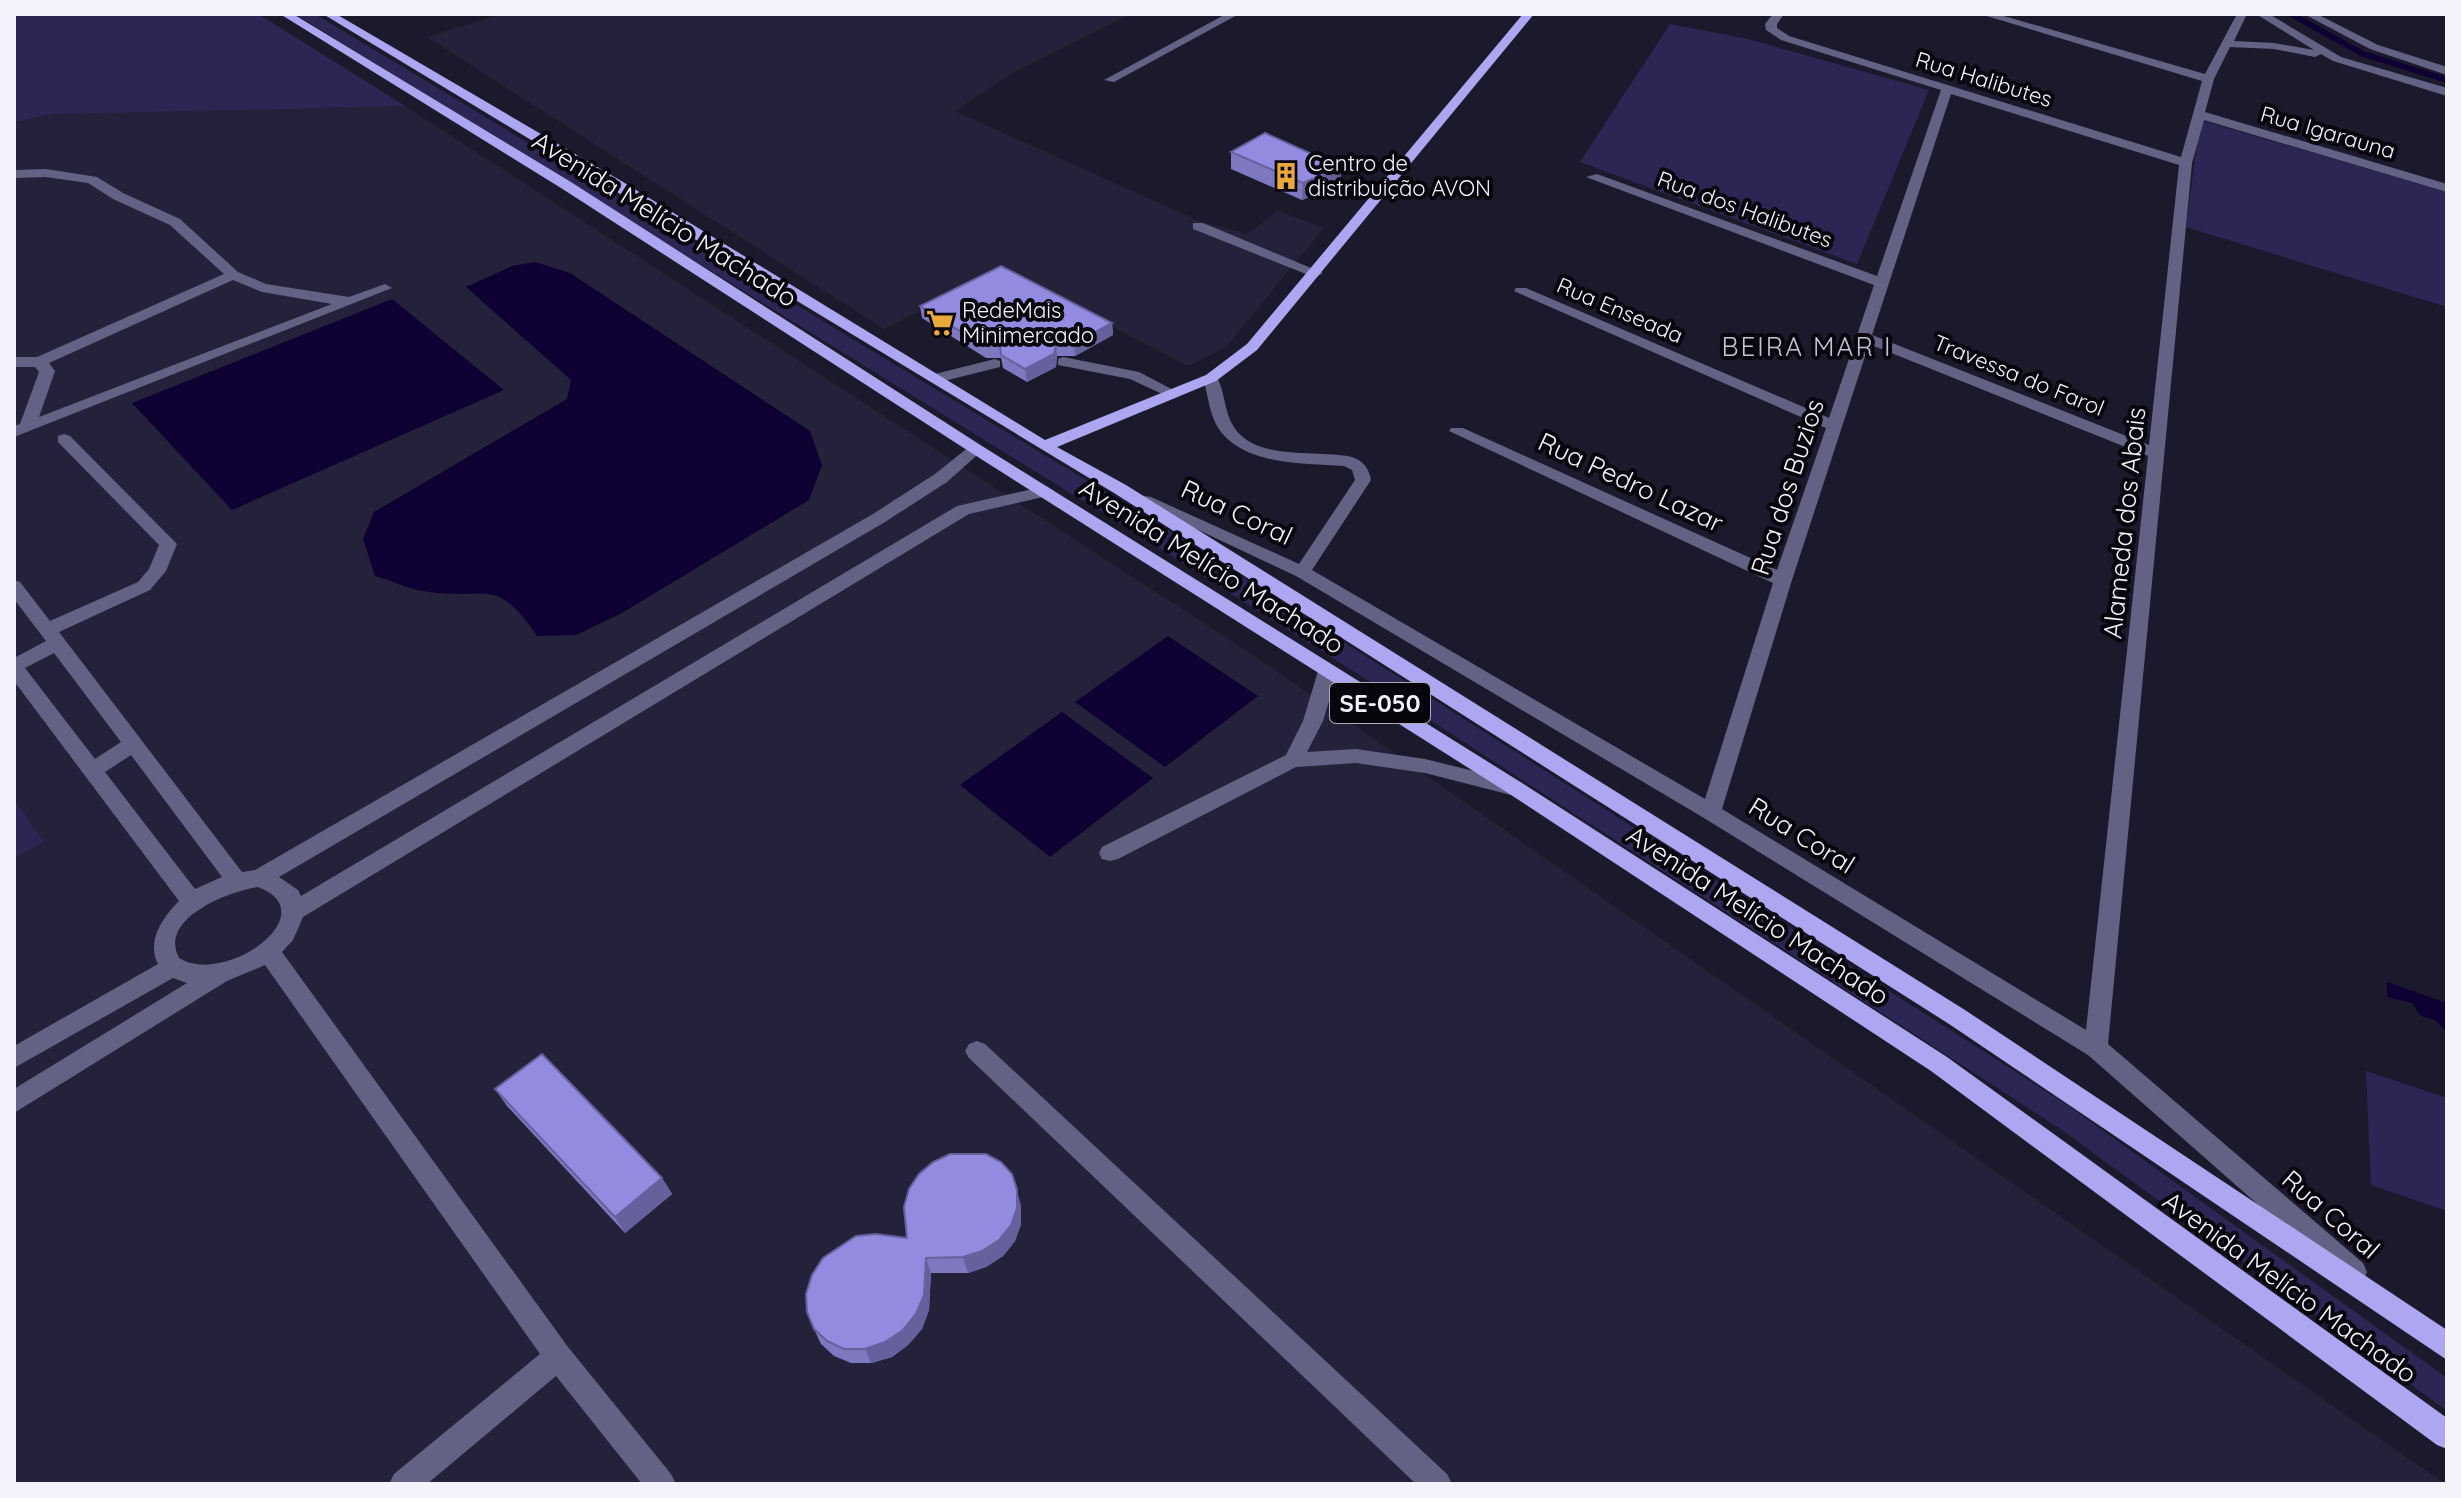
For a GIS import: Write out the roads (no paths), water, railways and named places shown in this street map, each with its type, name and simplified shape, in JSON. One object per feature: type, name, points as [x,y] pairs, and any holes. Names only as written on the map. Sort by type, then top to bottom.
[{"type":"main road","name":"Avenida Melício Machado","points":[[285,14],[566,185],[976,449],[1515,788],[1939,1064],[2447,1435]]},
{"type":"main road","name":"Avenida Melício Machado","points":[[328,14],[618,185],[1044,446],[1120,489],[1957,1017],[2447,1346]]},
{"type":"main road","points":[[1044,446],[1211,378],[1252,347],[1529,14]]},
{"type":"street","points":[[1110,80],[1234,14]]},
{"type":"street","name":"Rua Halibutes","points":[[1779,14],[1771,24],[1772,30],[1785,38],[2186,163]]},
{"type":"street","points":[[1985,14],[2208,79]]},
{"type":"street","name":"Alameda dos Abais","points":[[2096,1048],[2186,163],[2208,79],[2242,14]]},
{"type":"street","points":[[2261,14],[2337,59]]},
{"type":"street","points":[[2309,14],[2374,47],[2447,71]]},
{"type":"street","points":[[2228,44],[2274,46],[2337,59],[2447,92]]},
{"type":"street","name":"Rua dos Buzios","points":[[1711,812],[1783,580],[1947,89]]},
{"type":"street","name":"Rua Igarauna","points":[[2198,114],[2447,188]]},
{"type":"street","points":[[14,174],[59,174],[92,180],[118,196],[175,222],[233,275],[262,288],[313,298],[353,301]]},
{"type":"street","name":"Rua dos Halibutes","points":[[1592,177],[1882,283]]},
{"type":"street","points":[[1198,226],[1316,273]]},
{"type":"street","points":[[14,362],[39,362],[233,275]]},
{"type":"street","points":[[20,430],[385,288]]},
{"type":"street","name":"Rua Enseada","points":[[1521,291],[1834,426]]},
{"type":"street","name":"Travessa do Farol","points":[[1864,337],[2157,454]]},
{"type":"street","points":[[20,430],[47,371],[39,362]]},
{"type":"street","points":[[1063,362],[1134,375],[1173,394]]},
{"type":"street","points":[[936,378],[995,364]]},
{"type":"street","points":[[1211,378],[1225,427],[1242,443],[1280,456],[1346,461],[1361,470],[1363,480],[1302,572]]},
{"type":"street","name":"Rua Pedro Lazar","points":[[1457,431],[1783,580]]},
{"type":"street","points":[[64,439],[168,544],[157,571],[144,586],[52,637],[14,666],[192,902]]},
{"type":"street","points":[[222,974],[193,976],[172,967],[163,954],[165,937],[174,918],[192,902],[213,889],[248,879],[879,518],[941,478],[976,449]]},
{"type":"street","name":"Rua Coral","points":[[1120,489],[1302,572],[1711,812],[2096,1048],[2399,1312]]},
{"type":"street","points":[[14,1102],[222,974],[246,965],[268,951],[286,931],[295,911],[963,510],[1046,491]]},
{"type":"street","points":[[14,586],[133,744],[248,879],[279,883],[291,894],[295,911]]},
{"type":"street","points":[[1293,760],[1313,721],[1328,671]]},
{"type":"street","points":[[92,770],[133,744]]},
{"type":"street","points":[[1110,853],[1293,760],[1356,756],[1425,766],[1515,788]]},
{"type":"street","points":[[268,951],[558,1357],[661,1484]]},
{"type":"street","points":[[14,1058],[172,967]]},
{"type":"street","points":[[977,1051],[1437,1484]]},
{"type":"street","points":[[404,1484],[558,1357]]},
{"type":"waterway","points":[[2291,14],[2363,54],[2447,80]]},
{"type":"place","name":"Centro de distribuição AVON","points":[[1286,176]]},
{"type":"place","name":"RedeMais Minimercado","points":[[940,323]]},
{"type":"district","name":"BEIRA MAR I","points":[[1807,346]]}]
